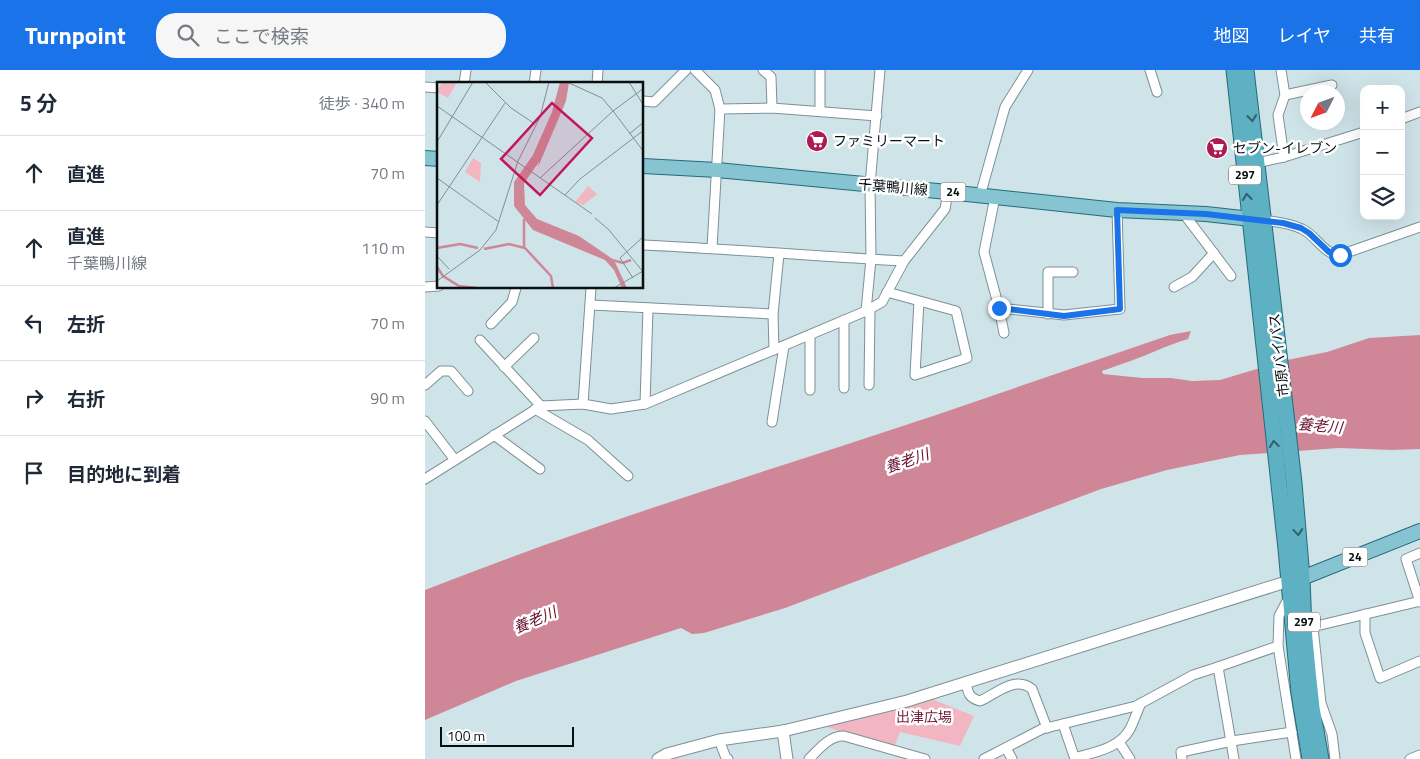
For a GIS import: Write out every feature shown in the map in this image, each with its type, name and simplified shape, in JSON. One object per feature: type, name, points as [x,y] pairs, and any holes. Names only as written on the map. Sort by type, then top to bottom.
[{"type":"highway","name":"市原バイパス","points":[[1234,70],[1294,484],[1294,585]]},
{"type":"highway","name":"市原バイパス","points":[[1246,70],[1257,163],[1256,220]]},
{"type":"highway","name":"市原バイパス","points":[[1263,279],[1279,493],[1303,629],[1312,708],[1321,759]]},
{"type":"highway","name":"市原バイパス","points":[[1303,629],[1299,693],[1309,759]]},
{"type":"main road","name":"千葉鴨川線","points":[[644,166],[717,170],[1117,210],[1206,214],[1256,220]]},
{"type":"main road","name":"24","points":[[1294,585],[1420,531]]},
{"type":"street","points":[[644,101],[654,102],[686,70]]},
{"type":"street","points":[[695,70],[715,90],[720,109],[712,248]]},
{"type":"street","points":[[763,70],[771,77],[772,108]]},
{"type":"street","points":[[820,70],[820,111]]},
{"type":"street","points":[[869,385],[870,185],[880,70]]},
{"type":"street","points":[[980,196],[1005,107],[1028,70]]},
{"type":"street","points":[[1150,70],[1157,92]]},
{"type":"street","points":[[1281,70],[1285,95],[1278,116],[1284,157]]},
{"type":"street","points":[[1285,95],[1300,92]]},
{"type":"street","points":[[720,109],[772,108],[877,116]]},
{"type":"street","points":[[1405,118],[1420,112]]},
{"type":"street","points":[[1257,163],[1284,157],[1360,133]]},
{"type":"street","points":[[425,479],[538,408],[583,404],[611,409],[645,404],[868,310],[882,302],[903,261],[945,209],[948,192]]},
{"type":"street","points":[[995,197],[984,252],[1004,333]]},
{"type":"street","points":[[999,308],[1064,316],[1120,309],[1117,210]]},
{"type":"street","points":[[1185,214],[1231,276]]},
{"type":"street","points":[[1256,220],[1283,223],[1301,228],[1335,255],[1340,255],[1420,227]]},
{"type":"street","points":[[644,245],[903,261]]},
{"type":"street","points":[[1174,287],[1192,277],[1214,253]]},
{"type":"street","points":[[774,350],[773,314],[779,254]]},
{"type":"street","points":[[1048,314],[1048,272],[1073,272]]},
{"type":"street","points":[[491,324],[512,302],[516,289]]},
{"type":"street","points":[[583,404],[591,289]]},
{"type":"street","points":[[887,292],[956,311],[967,358],[915,375],[919,301]]},
{"type":"street","points":[[591,305],[773,314]]},
{"type":"street","points":[[645,404],[648,308]]},
{"type":"street","points":[[844,320],[844,388]]},
{"type":"street","points":[[810,335],[810,390]]},
{"type":"street","points":[[504,366],[534,338]]},
{"type":"street","points":[[480,340],[538,408],[588,440],[628,476]]},
{"type":"street","points":[[772,422],[784,346]]},
{"type":"street","points":[[425,385],[441,371],[451,371],[469,391]]},
{"type":"street","points":[[425,421],[455,460]]},
{"type":"street","points":[[494,435],[541,469]]},
{"type":"street","points":[[1335,759],[1331,734],[1321,703],[1303,629],[1420,601],[1406,559],[1420,553]]},
{"type":"street","points":[[1294,585],[1279,616],[1277,646],[1296,759]]},
{"type":"street","points":[[659,759],[667,754],[719,740],[783,731],[907,701],[1294,585]]},
{"type":"street","points":[[1365,614],[1365,633],[1380,678],[1419,664]]},
{"type":"street","points":[[984,759],[1042,729],[1136,706],[1193,675],[1277,646]]},
{"type":"street","points":[[1219,667],[1234,759]]},
{"type":"street","points":[[966,683],[969,695],[974,700],[980,701],[1006,687],[1024,684],[1031,690],[1047,728]]},
{"type":"street","points":[[1063,724],[1075,759],[1113,746],[1119,742],[1129,730],[1141,704]]},
{"type":"street","points":[[783,731],[787,759]]},
{"type":"street","points":[[1182,759],[1181,752],[1232,741],[1292,732]]},
{"type":"street","points":[[809,759],[837,736],[843,736],[925,759]]},
{"type":"street","points":[[719,740],[728,759]]},
{"type":"street","points":[[1119,742],[1130,759]]},
{"type":"street","points":[[1006,748],[1012,759]]},
{"type":"street","points":[[1410,759],[1420,755]]},
{"type":"green space","name":"出津広場","points":[[924,696],[974,716],[960,746],[900,732],[893,750],[816,723]]},
{"type":"water","name":"養老川","points":[[1191,331],[1188,339],[1102,371],[1103,374],[1192,381],[1220,380],[1287,360],[1327,352],[1369,338],[1420,335],[1420,449],[1339,448],[1240,455],[1167,470],[1101,489],[785,608],[704,633],[692,634],[681,628],[516,681],[425,720],[425,590],[530,550],[635,514],[1170,335]]},
{"type":"place","name":"ファミリーマート","points":[[817,141]]},
{"type":"place","name":"セブン-イレブン","points":[[1217,148]]},
{"type":"route","points":[[999,308],[1064,316],[1120,309],[1117,210],[1206,214],[1283,223],[1301,228],[1329,252],[1340,255]]}]
